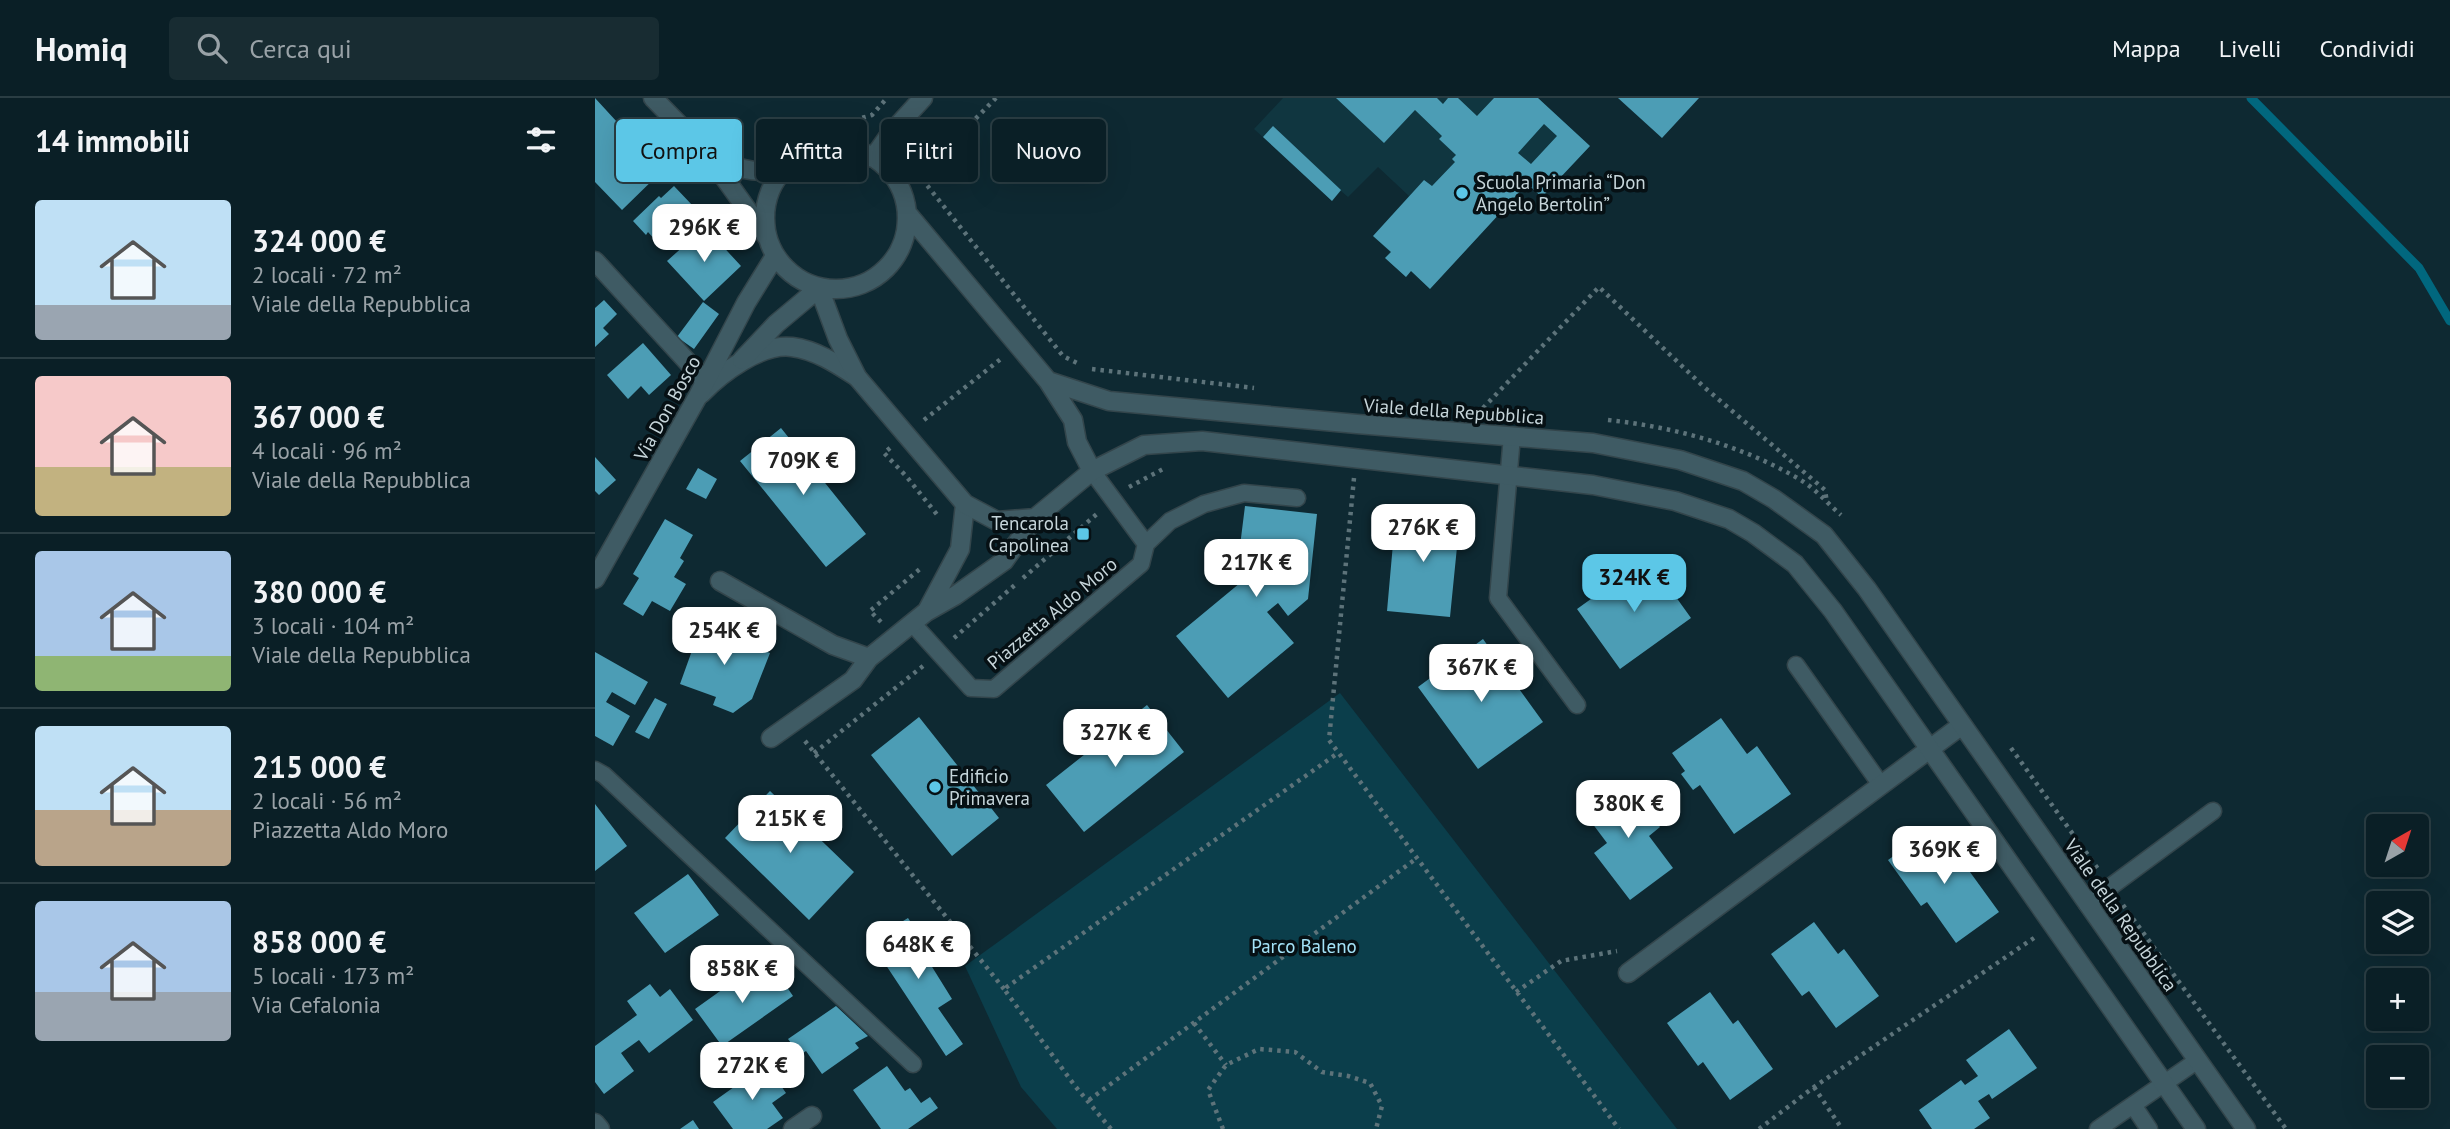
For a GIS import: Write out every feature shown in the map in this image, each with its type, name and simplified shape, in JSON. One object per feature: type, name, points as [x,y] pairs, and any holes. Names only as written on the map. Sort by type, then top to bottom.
[{"type":"street","points":[[653,98],[674,119]]},
{"type":"street","points":[[873,158],[890,134],[923,98]]},
{"type":"street","points":[[727,182],[766,236],[775,256],[793,276],[819,288],[841,290],[863,285],[883,273],[897,256],[905,235],[907,213],[901,189],[887,168],[867,154]]},
{"type":"street","points":[[766,236],[766,201],[776,182]]},
{"type":"street","points":[[907,213],[1048,381],[1073,420],[1077,442],[1092,471]]},
{"type":"street","name":"Via Don Bosco","points":[[596,577],[702,389],[746,303],[775,256]]},
{"type":"street","points":[[595,261],[702,389],[742,360],[776,324],[819,288]]},
{"type":"street","points":[[819,288],[856,377],[965,504],[997,521],[1035,518]]},
{"type":"street","points":[[742,360],[790,346],[829,359],[856,377]]},
{"type":"street","name":"Viale della Repubblica","points":[[1048,381],[1109,401],[1593,443],[1680,460],[1743,481],[1774,499],[1824,535],[1867,589],[2246,1129]]},
{"type":"street","points":[[771,738],[853,680],[869,658],[926,612],[956,595],[1004,561],[1035,518],[1092,471],[1144,445],[1202,441],[1593,485],[1675,501],[1730,519],[1795,564],[1833,611],[2196,1129]]},
{"type":"street","points":[[926,612],[961,549],[965,504]]},
{"type":"street","points":[[720,581],[833,645],[869,658]]},
{"type":"street","points":[[1628,973],[1962,724]]},
{"type":"street","points":[[793,1129],[812,1116]]},
{"type":"street","points":[[595,1123],[600,1129]]},
{"type":"lane","points":[[1512,436],[1498,598],[1577,705]]},
{"type":"lane","points":[[1092,471],[1146,544]]},
{"type":"lane","name":"Piazzetta Aldo Moro","points":[[912,624],[971,688],[994,690],[1141,564],[1146,544],[1170,521],[1204,504],[1244,493],[1297,498]]},
{"type":"lane","points":[[1797,665],[1881,785]]},
{"type":"lane","points":[[595,770],[604,775],[913,1065]]},
{"type":"lane","points":[[2087,904],[2213,811]]},
{"type":"lane","points":[[2098,1129],[2197,1060]]},
{"type":"lane","points":[[2133,1105],[2149,1129]]},
{"type":"path","points":[[857,119],[871,115],[887,98]]},
{"type":"path","points":[[996,98],[926,169],[922,179],[1063,355],[1086,368],[1263,389]]},
{"type":"path","points":[[1483,408],[1599,287],[1704,387],[1825,490],[1827,503],[1824,535]]},
{"type":"path","points":[[941,520],[907,476],[884,453],[1041,327]]},
{"type":"path","points":[[1356,460],[1329,740],[1619,1129]]},
{"type":"path","points":[[1113,500],[1132,485],[1168,467]]},
{"type":"path","points":[[814,753],[923,665],[870,611],[924,566]]},
{"type":"path","points":[[791,724],[1004,989],[1075,1086],[1111,1129]]},
{"type":"path","points":[[1004,989],[1338,753]]},
{"type":"path","points":[[1089,1100],[1417,858]]},
{"type":"path","points":[[1759,1129],[1814,1087],[2053,925]]},
{"type":"path","points":[[1516,992],[1561,961],[1617,950],[1628,973]]},
{"type":"path","points":[[1194,1023],[1226,1065]]},
{"type":"path","points":[[1223,1129],[1208,1090],[1226,1065],[1259,1049],[1295,1052],[1322,1072],[1370,1083],[1382,1106],[1376,1129]]},
{"type":"path","points":[[1814,1087],[1842,1129]]},
{"type":"shaded area","name":"Scuola Primaria “Don Angelo Bertolin”","points":[[1283,98],[1538,98],[1590,146],[1542,197],[1527,184],[1430,289],[1411,271],[1406,277],[1385,258],[1390,252],[1373,236],[1409,196],[1378,167],[1348,197],[1341,191],[1332,201],[1254,129]]},
{"type":"green space","name":"Parco Baleno","points":[[1340,693],[1677,1129],[1057,1129],[1021,1087],[965,966]]},
{"type":"building","points":[[595,98],[616,121],[616,182],[651,182],[622,210],[595,182]]},
{"type":"building","name":"Scuola Primaria “Don Angelo Bertolin”","points":[[1336,98],[1437,98],[1443,104],[1448,98],[1458,98],[1477,116],[1494,98],[1538,98],[1590,146],[1542,197],[1527,184],[1430,289],[1411,271],[1406,277],[1385,258],[1391,252],[1373,236],[1424,180],[1432,186],[1455,162],[1452,159],[1456,155],[1439,139],[1442,136],[1415,110],[1384,143]],"holes":[[[1544,124],[1557,136],[1531,164],[1518,153]]]},
{"type":"building","points":[[1618,98],[1699,98],[1662,138]]},
{"type":"building","points":[[1273,126],[1341,190],[1332,201],[1263,137]]},
{"type":"building","points":[[674,186],[693,206],[656,241],[633,221],[659,196],[661,198]]},
{"type":"building","points":[[705,227],[741,266],[704,301],[667,261]]},
{"type":"building","points":[[604,300],[617,314],[603,328],[609,334],[595,347],[595,308]]},
{"type":"building","points":[[703,302],[719,314],[694,349],[677,337]]},
{"type":"building","points":[[643,343],[671,375],[649,395],[641,386],[628,399],[607,375]]},
{"type":"building","points":[[781,428],[866,534],[826,567],[740,461]]},
{"type":"building","points":[[595,457],[616,480],[599,495],[595,491]]},
{"type":"building","points":[[698,468],[717,479],[706,499],[686,489]]},
{"type":"building","points":[[1245,506],[1317,514],[1308,599],[1288,616],[1278,603],[1267,612],[1294,643],[1228,698],[1176,636],[1240,583],[1243,546],[1240,546]]},
{"type":"building","points":[[1396,510],[1460,517],[1450,617],[1387,611]]},
{"type":"building","points":[[665,519],[693,535],[680,558],[684,561],[674,577],[686,584],[670,611],[652,601],[643,616],[623,604],[639,578],[633,574]]},
{"type":"building","points":[[1648,558],[1691,618],[1620,669],[1577,609]]},
{"type":"building","points":[[703,620],[738,633],[735,640],[770,653],[752,699],[733,713],[713,705],[716,697],[680,684]]},
{"type":"building","points":[[1483,639],[1543,722],[1478,769],[1418,687]]},
{"type":"building","points":[[595,652],[648,682],[635,705],[612,692],[606,702],[630,716],[613,746],[595,736]]},
{"type":"building","points":[[655,698],[667,704],[649,739],[635,732]]},
{"type":"building","points":[[1147,705],[1184,752],[1084,832],[1046,785]]},
{"type":"building","name":"Edificio Primavera","points":[[919,717],[999,818],[952,856],[871,755]]},
{"type":"building","points":[[1721,718],[1747,754],[1757,746],[1791,794],[1734,834],[1700,785],[1693,790],[1681,774],[1685,771],[1672,753]]},
{"type":"building","points":[[1625,780],[1660,827],[1649,836],[1673,868],[1630,900],[1594,853],[1607,843],[1583,811]]},
{"type":"building","points":[[770,791],[854,872],[809,920],[725,838]]},
{"type":"building","points":[[595,804],[627,846],[595,871]]},
{"type":"building","points":[[1930,830],[1956,866],[1962,861],[1999,912],[1956,943],[1927,902],[1921,906],[1888,860]]},
{"type":"building","points":[[688,874],[719,915],[665,953],[634,913]]},
{"type":"building","points":[[908,918],[916,930],[911,933],[952,999],[938,1008],[963,1044],[946,1056],[870,941]]},
{"type":"building","points":[[1814,922],[1838,954],[1844,949],[1879,996],[1836,1028],[1809,991],[1802,996],[1771,954]]},
{"type":"building","points":[[751,969],[762,985],[778,974],[793,996],[722,1046],[695,1009]]},
{"type":"building","points":[[650,984],[660,997],[670,989],[693,1020],[649,1053],[639,1040],[621,1053],[634,1071],[604,1094],[595,1082],[595,1046],[637,1015],[627,1001]]},
{"type":"building","points":[[1710,992],[1733,1024],[1738,1020],[1773,1069],[1730,1100],[1703,1062],[1698,1066],[1667,1023]]},
{"type":"building","points":[[836,1006],[868,1036],[855,1043],[859,1048],[822,1074],[806,1051],[800,1055],[788,1039]]},
{"type":"building","points":[[2009,1029],[2037,1068],[1992,1099],[1989,1094],[1978,1101],[1990,1118],[1974,1129],[1932,1129],[1919,1110],[1961,1080],[1965,1085],[1978,1076],[1966,1060]]},
{"type":"building","points":[[766,1064],[786,1093],[772,1103],[783,1118],[767,1129],[733,1129],[713,1102]]},
{"type":"building","points":[[887,1066],[905,1091],[910,1088],[921,1103],[930,1097],[938,1108],[908,1129],[881,1129],[853,1090]]},
{"type":"building","points":[[693,1120],[699,1129],[680,1129]]},
{"type":"waterway","points":[[2251,98],[2419,268],[2450,321]]},
{"type":"place","name":"Scuola Primaria “Don Angelo Bertolin”","points":[[1462,193]]},
{"type":"place","name":"Tencarola Capolinea","points":[[1083,534]]},
{"type":"place","name":"Edificio Primavera","points":[[935,787]]}]
